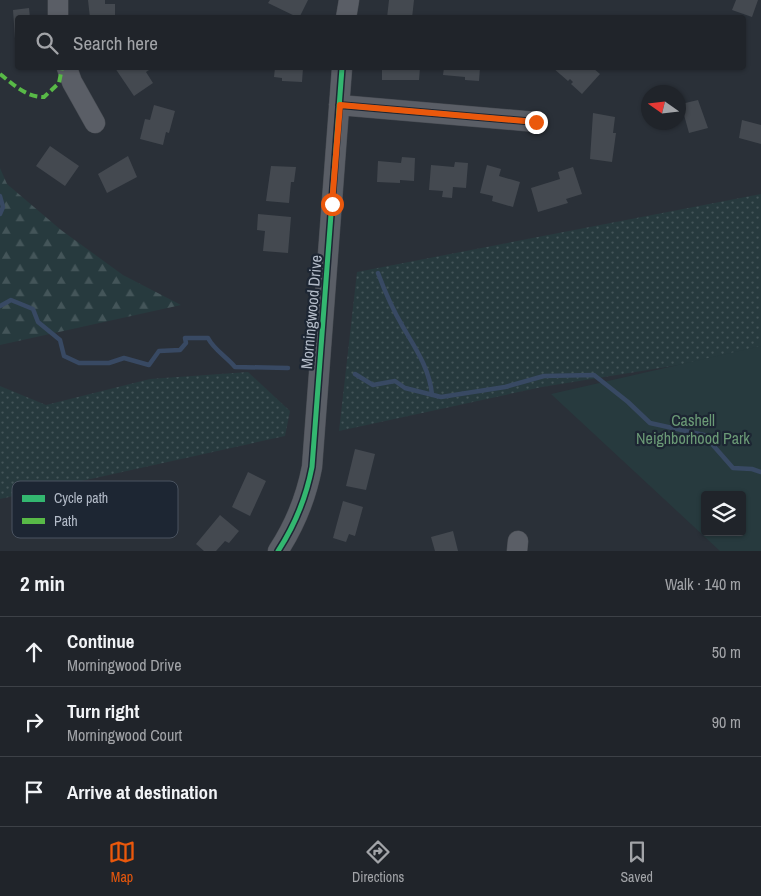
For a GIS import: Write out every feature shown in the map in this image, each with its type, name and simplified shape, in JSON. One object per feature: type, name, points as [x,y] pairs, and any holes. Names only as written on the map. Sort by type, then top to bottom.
[{"type":"street","points":[[58,0],[58,15]]},
{"type":"street","points":[[346,15],[349,0]]},
{"type":"street","points":[[68,70],[94,123]]},
{"type":"street","name":"Morningwood Drive","points":[[278,551],[290,532],[307,494],[312,468],[342,70]]},
{"type":"street","points":[[340,105],[536,122]]},
{"type":"green space","points":[[0,168],[7,184],[61,230],[123,275],[181,305],[0,345]]},
{"type":"green space","points":[[761,194],[761,347],[685,364],[542,387],[339,431],[357,272]]},
{"type":"green space","name":"Cashell Neighborhood Park","points":[[761,346],[761,551],[720,551],[704,536],[746,536],[746,491],[701,491],[701,533],[551,394]]},
{"type":"green space","points":[[248,372],[290,411],[285,436],[81,481],[12,481],[12,496],[0,499],[0,386],[46,405],[150,379]]},
{"type":"building","points":[[88,0],[105,0],[105,4],[115,4],[115,15],[90,15]]},
{"type":"building","points":[[270,0],[308,0],[300,15],[293,15],[268,3]]},
{"type":"building","points":[[389,0],[414,0],[412,15],[387,15]]},
{"type":"building","points":[[736,0],[758,0],[752,17],[732,10]]},
{"type":"building","points":[[29,8],[30,15],[15,15],[15,39],[13,10]]},
{"type":"building","points":[[116,70],[149,70],[146,72],[153,83],[134,96]]},
{"type":"building","points":[[275,70],[303,70],[302,82],[282,81],[282,78],[274,77]]},
{"type":"building","points":[[382,70],[420,70],[419,80],[382,80]]},
{"type":"building","points":[[444,70],[480,70],[479,81],[465,80],[465,77],[443,75]]},
{"type":"building","points":[[555,70],[595,70],[600,74],[582,94],[571,84],[573,82],[570,79],[568,81]]},
{"type":"building","points":[[698,100],[708,128],[689,133],[686,122],[686,103]]},
{"type":"building","points":[[154,105],[175,111],[169,133],[166,132],[163,145],[140,139],[145,119],[150,120]]},
{"type":"building","points":[[593,113],[615,117],[613,133],[616,133],[612,162],[590,159]]},
{"type":"building","points":[[742,120],[761,125],[761,144],[739,138]]},
{"type":"building","points":[[50,146],[79,166],[65,186],[36,166]]},
{"type":"building","points":[[128,156],[137,177],[107,193],[98,174]]},
{"type":"building","points":[[402,157],[415,158],[414,181],[400,180],[400,183],[377,182],[378,161],[401,163]]},
{"type":"building","points":[[455,162],[468,163],[466,188],[453,187],[452,198],[442,197],[443,191],[429,190],[431,165],[454,167]]},
{"type":"building","points":[[487,165],[501,169],[499,176],[520,182],[513,207],[492,201],[493,196],[480,193]]},
{"type":"building","points":[[271,166],[296,167],[294,182],[291,182],[289,203],[266,201]]},
{"type":"building","points":[[573,167],[582,194],[566,199],[568,203],[538,212],[531,188],[560,179],[558,172]]},
{"type":"building","points":[[258,214],[291,217],[288,253],[263,251],[265,231],[257,230]]},
{"type":"building","points":[[355,449],[375,454],[366,490],[346,486]]},
{"type":"building","points":[[248,472],[266,481],[250,516],[232,507]]},
{"type":"building","points":[[343,501],[363,507],[355,536],[349,534],[346,542],[333,538]]},
{"type":"building","points":[[220,515],[239,531],[229,543],[225,541],[216,551],[204,551],[196,544]]},
{"type":"building","points":[[453,531],[458,551],[435,551],[431,537]]},
{"type":"waterway","points":[[0,196],[3,207],[0,214]]},
{"type":"waterway","points":[[378,273],[399,321],[425,368],[432,395]]},
{"type":"waterway","points":[[0,306],[11,300],[33,309],[38,322],[60,340],[64,356],[79,363],[109,363],[124,358],[149,365],[159,351],[180,350],[186,343],[185,338],[208,338],[235,367],[288,368]]},
{"type":"waterway","points":[[355,374],[373,385],[395,381],[405,388],[441,397],[505,387],[544,376],[594,375],[628,402],[650,423],[704,435],[733,468],[752,469],[761,472]]},
{"type":"marked path","points":[[0,74],[26,93],[44,97],[59,83],[62,70]]},
{"type":"cycle path","points":[[278,551],[299,511],[307,490],[312,467],[342,70]]},
{"type":"cycle path","points":[[339,105],[536,122]]},
{"type":"route","points":[[332,204],[340,105],[536,122]]}]
